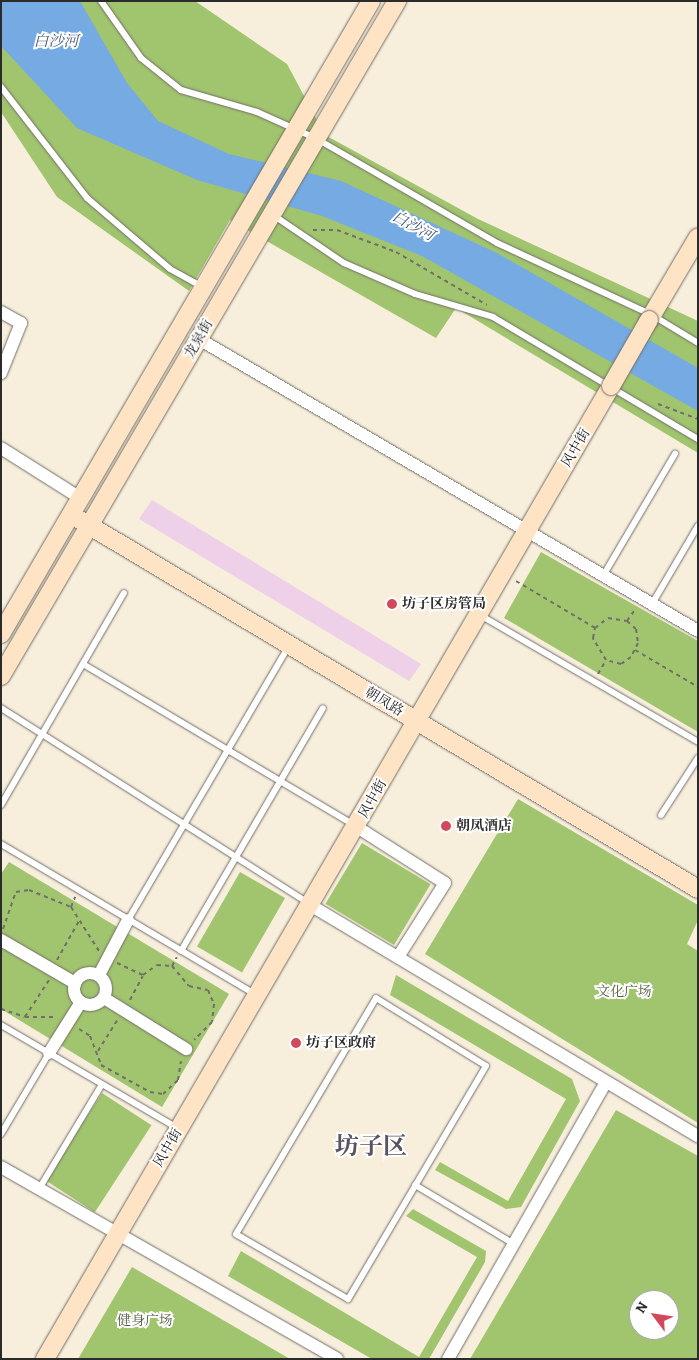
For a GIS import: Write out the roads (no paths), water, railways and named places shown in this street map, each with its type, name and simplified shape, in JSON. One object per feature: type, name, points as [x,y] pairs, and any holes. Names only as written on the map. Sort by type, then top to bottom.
[{"type":"street","name":"龙泉街","points":[[1,634],[248,208],[371,1]]},
{"type":"street","name":"龙泉街","points":[[1,676],[397,1]]},
{"type":"street","name":"风中街","points":[[45,1359],[310,904],[357,827],[698,237]]},
{"type":"street","points":[[1,312],[22,323],[1,372]]},
{"type":"street","points":[[199,339],[698,631]]},
{"type":"street","points":[[1,448],[80,498]]},
{"type":"street","name":"朝凤路","points":[[71,514],[698,889]]},
{"type":"street","points":[[357,827],[445,883],[398,957]]},
{"type":"street","points":[[310,904],[698,1136]]},
{"type":"street","points":[[99,976],[128,920]]},
{"type":"street","points":[[2,936],[75,983]]},
{"type":"street","points":[[99,976],[85,974],[75,983],[75,994],[81,1002],[90,1005],[104,998]]},
{"type":"street","points":[[99,976],[106,988],[104,998]]},
{"type":"street","points":[[104,998],[186,1049]]},
{"type":"street","points":[[49,1052],[81,1002]]},
{"type":"street","points":[[448,1359],[606,1082]]},
{"type":"street","points":[[1,1167],[117,1236],[337,1359]]},
{"type":"lane","points":[[101,1],[141,58],[181,90],[257,112],[296,130],[313,146],[497,243],[698,342]]},
{"type":"lane","points":[[1,87],[87,198],[170,269],[202,287]]},
{"type":"lane","points":[[273,213],[344,263],[415,294],[493,317],[698,439]]},
{"type":"lane","points":[[604,576],[675,454]]},
{"type":"lane","points":[[647,601],[698,526]]},
{"type":"lane","points":[[1,805],[42,738],[124,593]]},
{"type":"lane","points":[[479,615],[698,742]]},
{"type":"lane","points":[[128,920],[225,749],[290,645]]},
{"type":"lane","points":[[83,664],[357,827]]},
{"type":"lane","points":[[1,708],[42,738],[182,822],[310,904]]},
{"type":"lane","points":[[181,951],[323,708]]},
{"type":"lane","points":[[661,816],[698,758]]},
{"type":"lane","points":[[1,844],[257,996]]},
{"type":"lane","points":[[376,998],[486,1066],[416,1185],[348,1299],[236,1234],[376,998]]},
{"type":"lane","points":[[1,1025],[179,1129]]},
{"type":"lane","points":[[1,1134],[49,1052]]},
{"type":"lane","points":[[38,1189],[102,1084]]},
{"type":"lane","points":[[416,1185],[514,1244]]},
{"type":"water","name":"白沙河","points":[[1,1],[80,1],[127,83],[158,121],[229,154],[341,181],[497,253],[698,368],[698,411],[422,256],[322,216],[197,180],[77,128],[1,46]]},
{"type":"place","name":"坊子区房管局","points":[[392,604]]},
{"type":"place","name":"朝凤酒店","points":[[446,826]]},
{"type":"place","name":"坊子区政府","points":[[296,1043]]},
{"type":"district","name":"坊子区","points":[[371,1147]]},
{"type":"park label","name":"文化广场","points":[[624,992]]},
{"type":"park label","name":"健身广场","points":[[145,1321]]}]
